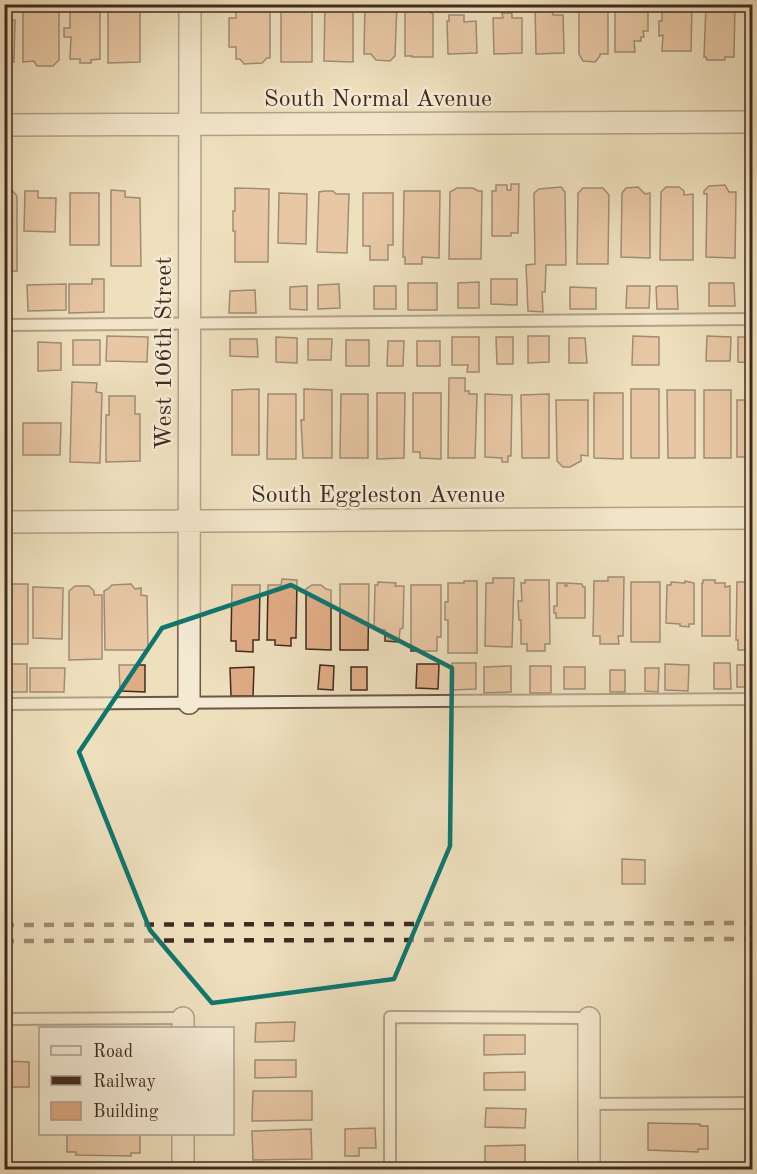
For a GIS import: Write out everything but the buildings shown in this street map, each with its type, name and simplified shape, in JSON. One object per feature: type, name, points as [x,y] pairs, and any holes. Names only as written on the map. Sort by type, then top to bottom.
[{"type":"street","name":"West 106th Street","points":[[189,703],[190,4]]},
{"type":"street","name":"South Normal Avenue","points":[[4,125],[753,122]]},
{"type":"street","name":"South Eggleston Avenue","points":[[4,522],[753,518]]},
{"type":"street","points":[[589,1018],[589,1170]]},
{"type":"street","points":[[183,1135],[183,1170]]},
{"type":"lane","points":[[4,325],[753,319]]},
{"type":"lane","points":[[4,704],[753,699]]},
{"type":"lane","points":[[390,1170],[390,1017],[589,1018]]},
{"type":"lane","points":[[4,1019],[183,1023]]},
{"type":"lane","points":[[589,1104],[753,1103]]},
{"type":"highlighted area","points":[[291,585],[452,668],[450,846],[394,979],[212,1003],[150,930],[79,752],[162,628]]},
{"type":"railway","points":[[4,925],[752,923]]},
{"type":"railway","points":[[4,941],[752,939]]}]
